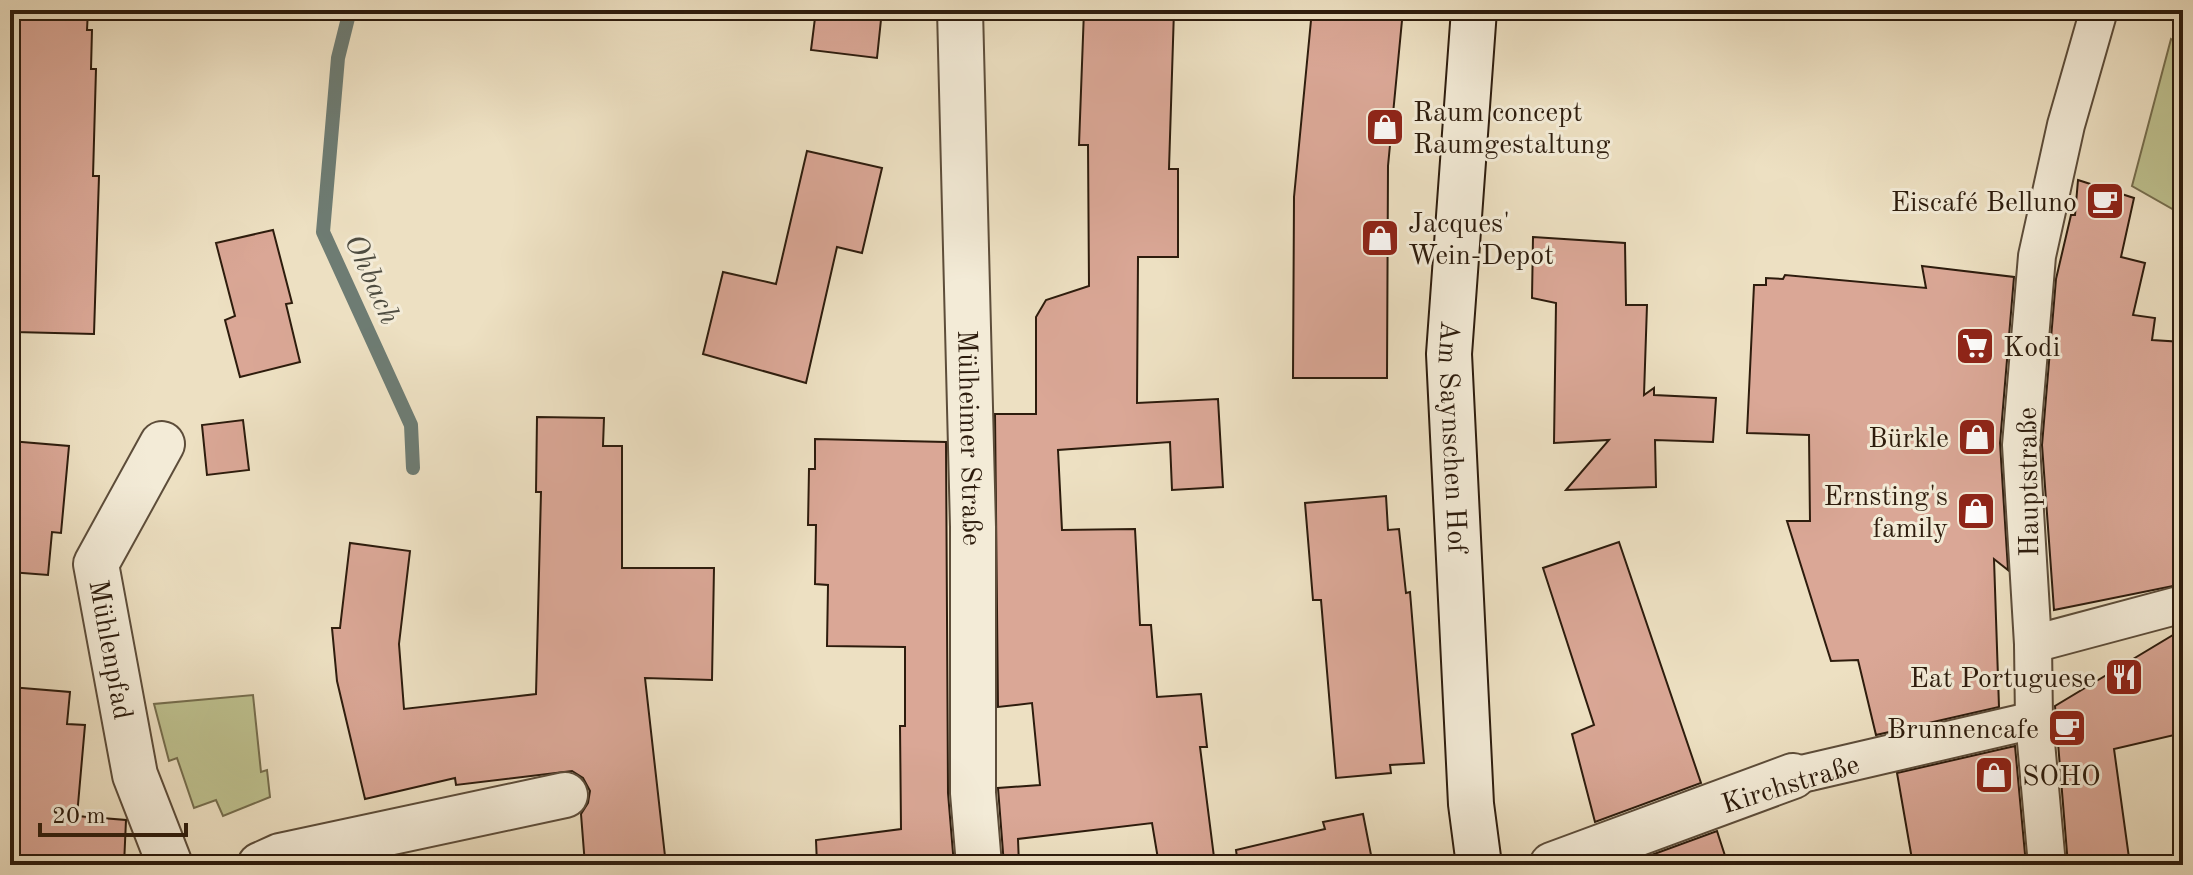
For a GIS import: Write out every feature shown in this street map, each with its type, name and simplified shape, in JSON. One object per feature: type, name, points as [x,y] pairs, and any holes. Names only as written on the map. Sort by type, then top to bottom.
[{"type":"street","name":"Mülheimer Straße","points":[[960,10],[973,527],[973,793],[979,865]]},
{"type":"street","name":"Am Saynschen Hof","points":[[1474,10],[1449,354],[1471,804],[1479,865]]},
{"type":"street","name":"Hauptstraße","points":[[2047,865],[2034,720],[2033,644],[2021,445],[2037,256],[2066,125],[2099,10]]},
{"type":"street","name":"Mühlenpfad","points":[[162,444],[96,564],[135,775],[170,865]]},
{"type":"street","points":[[2033,644],[2183,604]]},
{"type":"street","name":"Kirchstraße","points":[[1552,865],[1793,776],[2034,720]]},
{"type":"street","points":[[260,865],[280,856],[565,795]]},
{"type":"green space","points":[[2171,39],[2183,46],[2183,215],[2132,186]]},
{"type":"green space","points":[[253,695],[261,772],[267,770],[270,797],[223,816],[216,800],[194,808],[177,758],[169,761],[154,704]]},
{"type":"building","points":[[14,10],[88,10],[87,30],[92,30],[91,69],[96,69],[93,176],[99,176],[94,334],[15,332],[19,226],[12,226]]},
{"type":"building","points":[[816,10],[882,10],[877,58],[811,50]]},
{"type":"building","points":[[1084,10],[1174,10],[1169,169],[1178,169],[1178,257],[1138,257],[1137,403],[1218,399],[1223,487],[1172,490],[1170,442],[1058,450],[1062,530],[1135,529],[1140,625],[1151,625],[1157,697],[1201,694],[1207,747],[1200,747],[1215,865],[1159,865],[1152,823],[1018,839],[1019,865],[1004,865],[998,788],[1040,785],[1032,703],[998,707],[995,414],[1036,414],[1036,317],[1046,300],[1089,286],[1088,145],[1079,145]]},
{"type":"building","points":[[1312,10],[1403,10],[1388,166],[1387,378],[1293,378],[1294,197]]},
{"type":"building","points":[[807,151],[882,168],[862,253],[837,247],[806,383],[703,354],[723,272],[776,284]]},
{"type":"building","points":[[2078,180],[2134,198],[2121,257],[2145,263],[2133,315],[2155,318],[2152,340],[2183,342],[2183,584],[2054,610],[2042,445],[2056,279],[2071,215],[2075,215]]},
{"type":"building","points":[[273,230],[292,303],[286,304],[300,362],[240,377],[225,320],[235,316],[216,243]]},
{"type":"building","points":[[1533,237],[1625,243],[1626,305],[1647,305],[1644,395],[1654,388],[1654,395],[1716,398],[1713,442],[1655,440],[1656,487],[1566,490],[1609,440],[1554,443],[1556,303],[1532,298]]},
{"type":"building","points":[[1922,266],[2014,277],[2000,443],[2008,570],[1994,559],[1999,707],[1876,735],[1858,660],[1831,661],[1787,521],[1810,521],[1809,435],[1747,433],[1754,285],[1766,285],[1766,278],[1783,279],[1785,275],[1926,288]]},
{"type":"building","points":[[537,417],[604,418],[603,446],[622,446],[622,568],[714,568],[712,680],[645,678],[666,865],[585,865],[581,814],[588,803],[590,791],[583,778],[572,771],[456,785],[455,778],[365,799],[337,681],[332,628],[340,628],[350,543],[410,551],[399,644],[404,709],[536,694],[541,492],[536,492]]},
{"type":"building","points":[[243,420],[249,470],[207,475],[202,425]]},
{"type":"building","points":[[815,439],[946,442],[948,793],[954,865],[817,865],[816,840],[901,829],[900,726],[905,726],[905,647],[827,646],[828,585],[815,584],[816,525],[808,525],[809,469],[815,469]]},
{"type":"building","points":[[10,441],[69,446],[61,533],[52,532],[48,575],[10,572]]},
{"type":"building","points":[[1386,496],[1388,530],[1399,529],[1406,593],[1410,592],[1424,763],[1390,765],[1391,773],[1336,778],[1321,600],[1313,600],[1305,503]]},
{"type":"building","points":[[1619,542],[1701,783],[1595,822],[1572,734],[1594,725],[1543,568]]},
{"type":"building","points":[[2183,629],[2183,733],[2114,749],[2130,865],[2068,865],[2055,706]]},
{"type":"building","points":[[10,687],[70,692],[67,724],[85,725],[77,816],[126,820],[124,865],[10,865]]},
{"type":"building","points":[[2015,746],[2026,865],[1913,865],[1897,773]]},
{"type":"building","points":[[1363,814],[1373,865],[1238,865],[1236,850],[1325,829],[1323,822]]},
{"type":"building","points":[[1717,831],[1728,865],[1624,865]]},
{"type":"waterway","name":"Ohbach","points":[[350,10],[338,58],[323,232],[411,425],[413,468]]},
{"type":"place","name":"Raum concept Raumgestaltung","points":[[1385,127]]},
{"type":"place","name":"Eiscafé Belluno","points":[[2105,201]]},
{"type":"place","name":"Jacques' Wein-Depot","points":[[1380,238]]},
{"type":"place","name":"Kodi","points":[[1975,346]]},
{"type":"place","name":"Bürkle","points":[[1977,437]]},
{"type":"place","name":"Ernsting's family","points":[[1976,511]]},
{"type":"place","name":"Eat Portuguese","points":[[2124,677]]},
{"type":"place","name":"Brunnencafe","points":[[2067,728]]},
{"type":"place","name":"SOHO","points":[[1994,775]]}]
